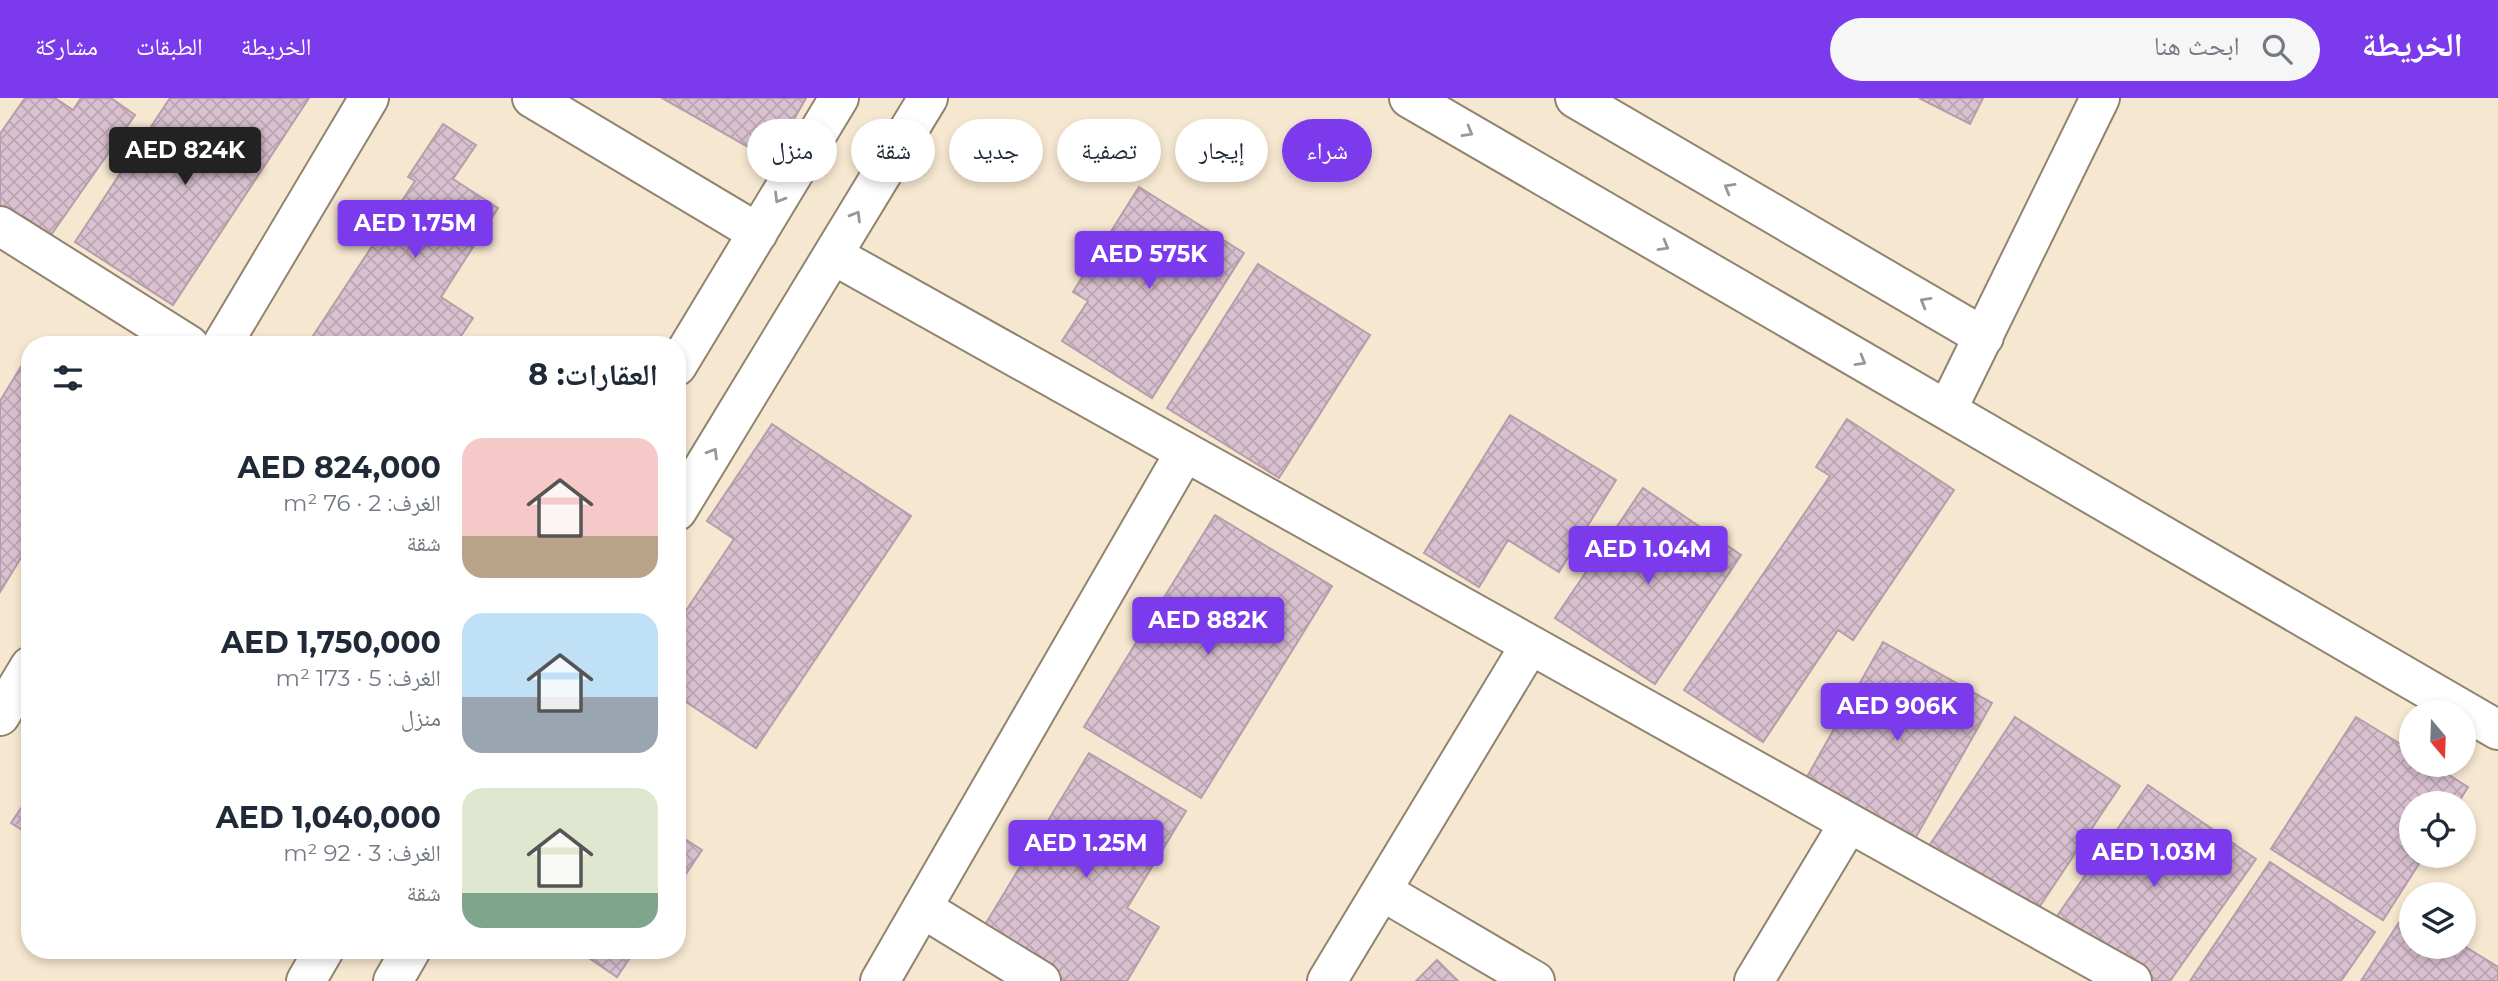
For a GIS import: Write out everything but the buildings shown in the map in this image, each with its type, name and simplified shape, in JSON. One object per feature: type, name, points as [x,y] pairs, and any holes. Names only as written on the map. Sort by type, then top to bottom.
[{"type":"street","points":[[227,336],[369,98]]},
{"type":"street","points":[[532,98],[758,233]]},
{"type":"street","points":[[686,351],[839,98]]},
{"type":"street","points":[[686,496],[928,98]]},
{"type":"street","points":[[1409,98],[2498,730]]},
{"type":"street","points":[[1576,98],[1984,337]]},
{"type":"street","points":[[1947,410],[2100,98]]},
{"type":"street","points":[[0,226],[175,336]]},
{"type":"street","points":[[833,255],[2132,981]]},
{"type":"street","points":[[880,981],[1185,452]]},
{"type":"street","points":[[1327,981],[1530,645]]},
{"type":"street","points":[[1754,981],[1849,823]]},
{"type":"street","points":[[1381,891],[1535,981]]},
{"type":"street","points":[[922,908],[1041,981]]},
{"type":"street","points":[[306,981],[319,959]]},
{"type":"street","points":[[393,981],[406,959]]}]
